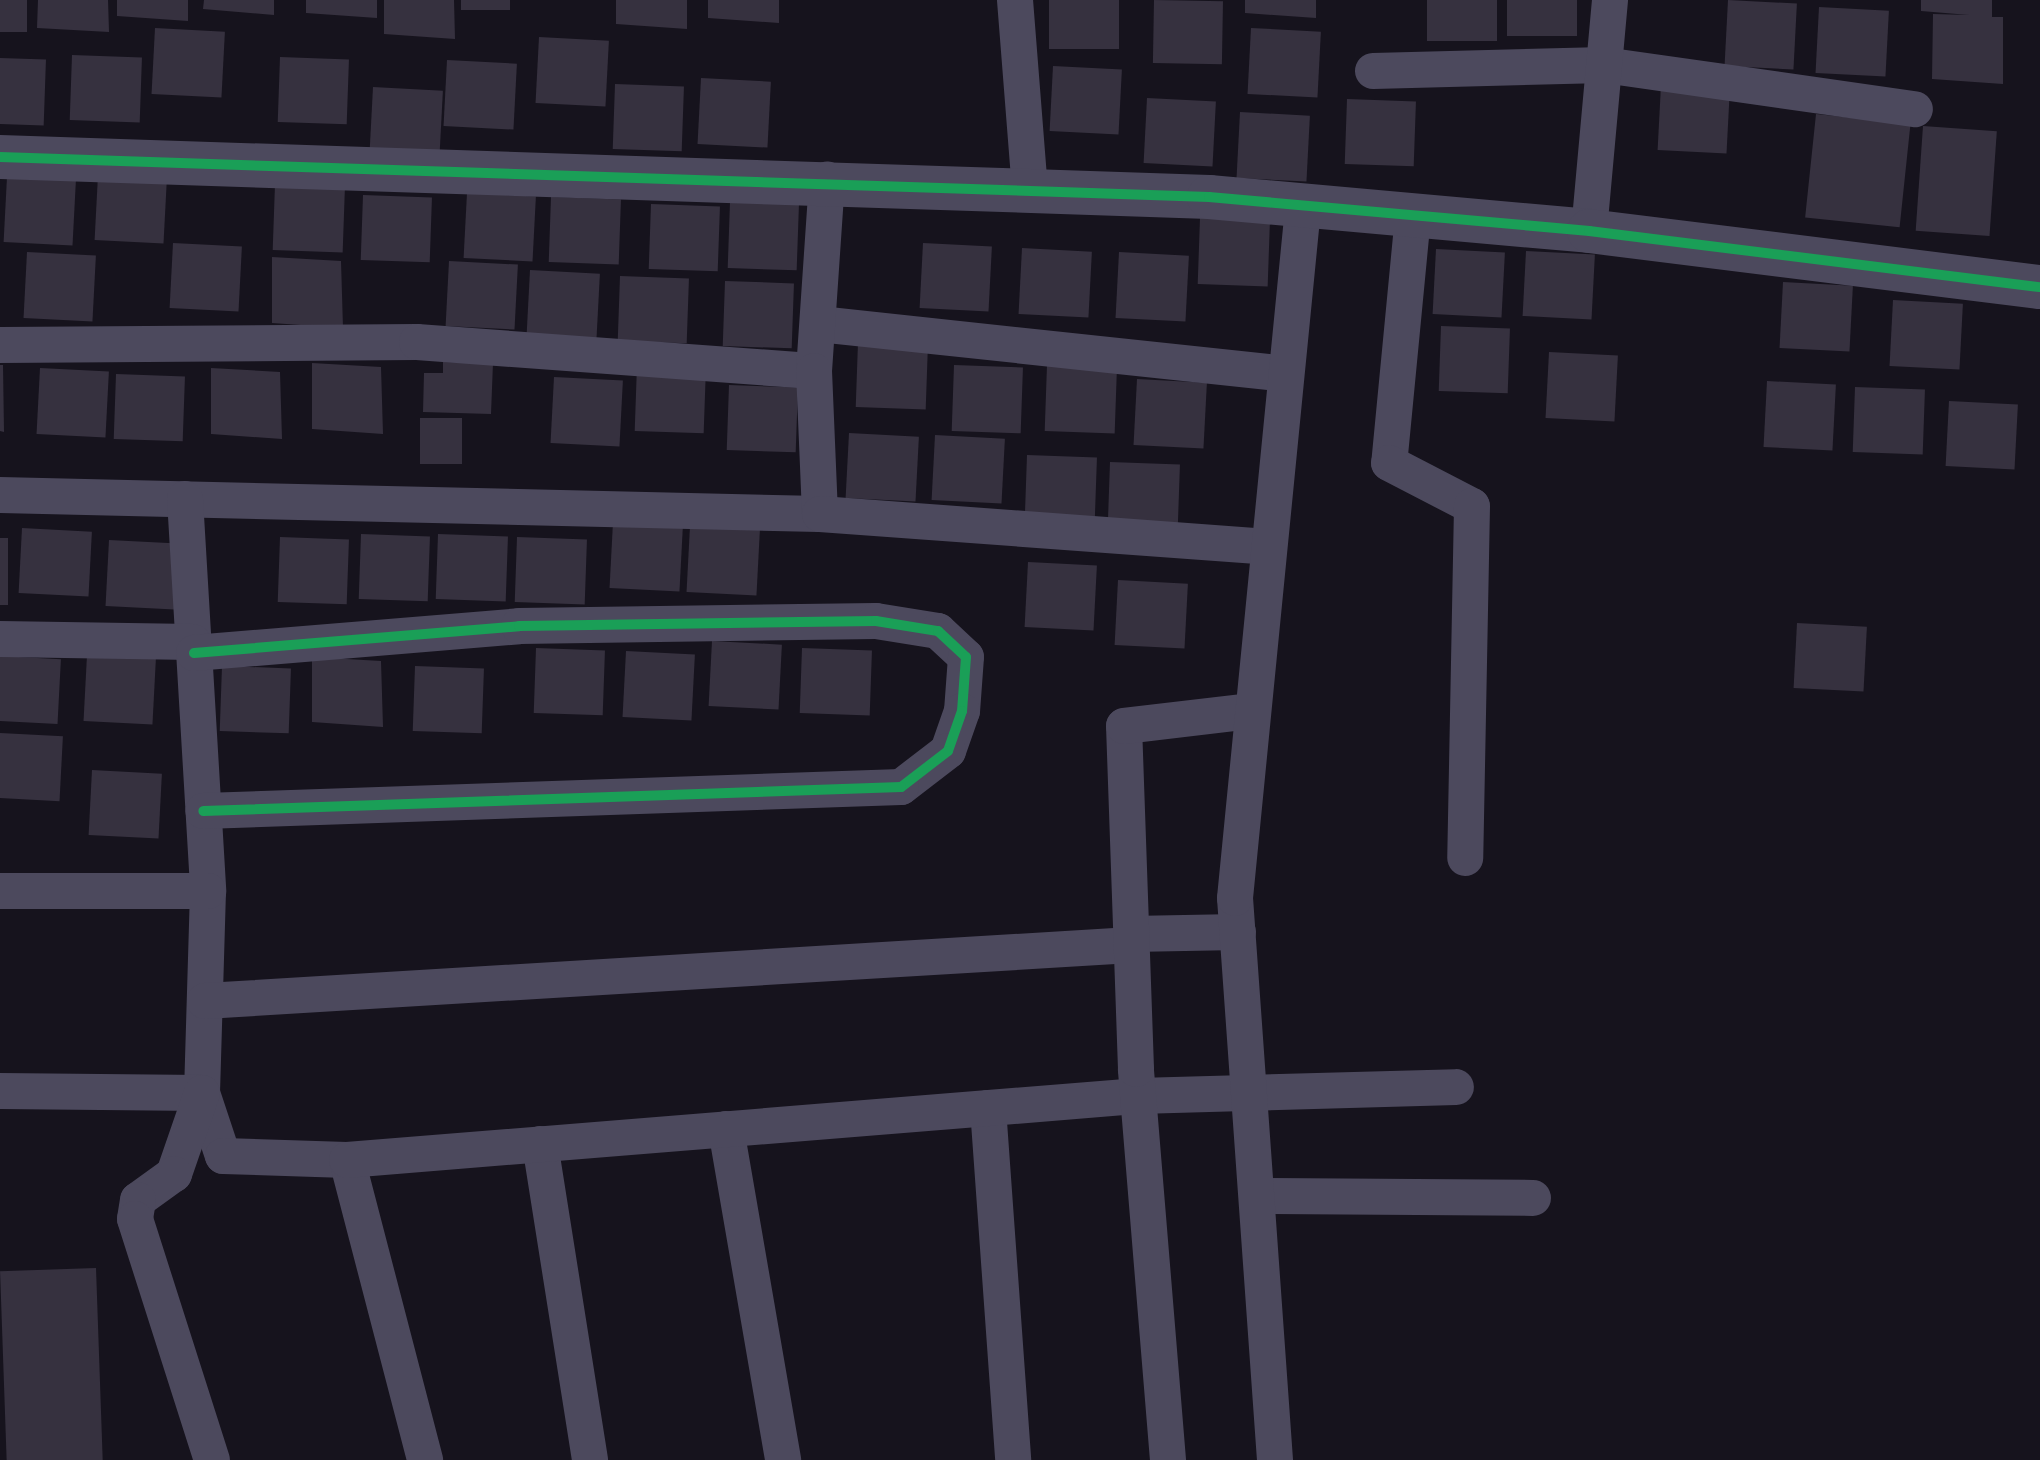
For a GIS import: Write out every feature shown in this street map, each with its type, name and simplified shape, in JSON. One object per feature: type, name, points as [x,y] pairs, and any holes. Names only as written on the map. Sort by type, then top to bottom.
[{"type":"street","points":[[1015,0],[1030,189]]},
{"type":"street","points":[[1589,231],[1610,0]]},
{"type":"street","points":[[1373,71],[1604,65],[1915,109]]},
{"type":"street","points":[[0,157],[827,179],[1030,189],[1589,231],[2040,287]]},
{"type":"street","points":[[820,514],[814,371],[827,179]]},
{"type":"street","points":[[1275,1460],[1238,932],[1252,711],[1303,208]]},
{"type":"street","points":[[1413,216],[1389,463],[1472,506],[1465,858]]},
{"type":"street","points":[[819,324],[1284,374]]},
{"type":"street","points":[[0,345],[417,342],[814,371]]},
{"type":"street","points":[[0,495],[820,514],[1268,547]]},
{"type":"street","points":[[185,499],[208,891],[202,1093],[174,1174],[138,1200],[135,1219],[212,1460]]},
{"type":"street","points":[[0,639],[194,647],[519,626],[876,621],[938,631],[966,657],[962,711],[948,751],[901,787],[203,811]]},
{"type":"street","points":[[1168,1460],[1138,1096],[1124,726],[1252,711]]},
{"type":"street","points":[[0,891],[208,891]]},
{"type":"street","points":[[205,1001],[1238,932]]},
{"type":"street","points":[[202,1093],[223,1156],[347,1160],[1138,1096],[1251,1090],[1456,1087]]},
{"type":"street","points":[[0,1091],[202,1093]]},
{"type":"street","points":[[988,1108],[1013,1460]]},
{"type":"street","points":[[726,1129],[783,1460]]},
{"type":"street","points":[[540,1144],[590,1460]]},
{"type":"street","points":[[347,1160],[425,1460]]},
{"type":"street","points":[[1258,1196],[1533,1198]]},
{"type":"building","points":[[0,0],[27,0],[27,32],[0,32]]},
{"type":"building","points":[[38,0],[108,0],[109,32],[37,28]]},
{"type":"building","points":[[117,0],[188,0],[188,21],[117,16]]},
{"type":"building","points":[[204,0],[274,0],[274,15],[203,9]]},
{"type":"building","points":[[306,0],[377,0],[377,18],[306,13]]},
{"type":"building","points":[[384,0],[454,0],[455,39],[384,34]]},
{"type":"building","points":[[461,0],[510,0],[510,10],[461,10]]},
{"type":"building","points":[[616,0],[687,0],[687,29],[616,24]]},
{"type":"building","points":[[708,0],[779,0],[779,23],[708,18]]},
{"type":"building","points":[[1049,0],[1119,0],[1119,49],[1049,49]]},
{"type":"building","points":[[1154,0],[1223,1],[1222,64],[1153,63]]},
{"type":"building","points":[[1245,0],[1316,0],[1316,18],[1245,13]]},
{"type":"building","points":[[1427,0],[1497,0],[1497,41],[1427,41]]},
{"type":"building","points":[[1507,0],[1577,0],[1577,36],[1507,36]]},
{"type":"building","points":[[1728,0],[1797,4],[1793,70],[1725,66]]},
{"type":"building","points":[[1921,0],[1992,0],[1992,17],[2003,17],[2003,84],[1932,79],[1933,14],[1969,15],[1921,11]]},
{"type":"building","points":[[1819,7],[1889,11],[1885,77],[1816,73]]},
{"type":"building","points":[[155,28],[225,32],[221,98],[152,94]]},
{"type":"building","points":[[1251,28],[1321,32],[1317,98],[1248,94]]},
{"type":"building","points":[[539,37],[609,41],[605,107],[536,103]]},
{"type":"building","points":[[72,55],[142,57],[140,122],[70,120]]},
{"type":"building","points":[[280,57],[349,59],[347,124],[278,122]]},
{"type":"building","points":[[0,58],[46,60],[44,126],[0,124]]},
{"type":"building","points":[[447,60],[517,64],[513,130],[444,126]]},
{"type":"building","points":[[1053,66],[1122,70],[1119,135],[1050,131]]},
{"type":"building","points":[[701,78],[771,82],[767,148],[698,144]]},
{"type":"building","points":[[615,84],[684,86],[682,151],[613,149]]},
{"type":"building","points":[[1661,85],[1730,89],[1727,154],[1658,150]]},
{"type":"building","points":[[373,87],[443,91],[439,157],[370,153]]},
{"type":"building","points":[[1147,98],[1216,102],[1213,167],[1144,163]]},
{"type":"building","points":[[1347,99],[1416,101],[1414,166],[1345,164]]},
{"type":"building","points":[[1240,112],[1310,116],[1306,182],[1237,178]]},
{"type":"building","points":[[1816,114],[1910,124],[1900,227],[1805,217]]},
{"type":"building","points":[[1923,126],[1997,131],[1989,236],[1916,231]]},
{"type":"building","points":[[98,175],[167,179],[164,244],[95,240]]},
{"type":"building","points":[[7,177],[76,181],[73,246],[4,242]]},
{"type":"building","points":[[275,184],[345,186],[343,252],[273,250]]},
{"type":"building","points":[[467,193],[536,197],[533,262],[464,258]]},
{"type":"building","points":[[363,195],[432,197],[430,262],[361,260]]},
{"type":"building","points":[[551,197],[621,199],[619,264],[549,262]]},
{"type":"building","points":[[730,202],[799,204],[797,270],[728,268]]},
{"type":"building","points":[[651,204],[720,206],[718,271],[649,269]]},
{"type":"building","points":[[1200,218],[1270,220],[1268,286],[1198,284]]},
{"type":"building","points":[[173,243],[242,247],[239,312],[170,308]]},
{"type":"building","points":[[923,243],[992,247],[989,312],[920,308]]},
{"type":"building","points":[[1022,248],[1092,252],[1088,318],[1019,314]]},
{"type":"building","points":[[1436,249],[1505,253],[1502,318],[1433,314]]},
{"type":"building","points":[[1526,251],[1595,255],[1592,320],[1523,316]]},
{"type":"building","points":[[27,252],[96,256],[92,322],[24,318]]},
{"type":"building","points":[[1119,252],[1189,256],[1185,322],[1116,318]]},
{"type":"building","points":[[272,257],[341,261],[343,328],[272,323]]},
{"type":"building","points":[[449,261],[518,265],[515,330],[446,326]]},
{"type":"building","points":[[530,270],[600,274],[597,339],[527,335]]},
{"type":"building","points":[[620,276],[689,278],[687,343],[618,341]]},
{"type":"building","points":[[725,281],[794,283],[792,348],[723,346]]},
{"type":"building","points":[[1783,282],[1853,286],[1849,352],[1780,348]]},
{"type":"building","points":[[1893,300],[1963,304],[1959,370],[1890,366]]},
{"type":"building","points":[[1441,326],[1510,328],[1508,393],[1439,391]]},
{"type":"building","points":[[858,342],[928,344],[926,409],[856,407]]},
{"type":"building","points":[[1549,352],[1618,356],[1614,422],[1546,418]]},
{"type":"building","points":[[443,362],[493,363],[491,414],[423,412],[424,373],[443,373]]},
{"type":"building","points":[[312,363],[381,367],[383,434],[312,429]]},
{"type":"building","points":[[0,365],[3,365],[4,432],[0,431]]},
{"type":"building","points":[[637,365],[706,367],[704,433],[635,431]]},
{"type":"building","points":[[954,365],[1023,367],[1021,433],[952,431]]},
{"type":"building","points":[[1047,365],[1117,367],[1115,433],[1045,431]]},
{"type":"building","points":[[40,368],[109,372],[105,438],[37,434]]},
{"type":"building","points":[[211,368],[280,372],[282,439],[211,434]]},
{"type":"building","points":[[116,374],[185,376],[183,441],[114,439]]},
{"type":"building","points":[[554,377],[623,381],[619,447],[551,443]]},
{"type":"building","points":[[1137,379],[1207,383],[1203,449],[1134,445]]},
{"type":"building","points":[[1767,381],[1836,385],[1832,451],[1764,447]]},
{"type":"building","points":[[729,385],[798,387],[796,452],[727,450]]},
{"type":"building","points":[[1855,387],[1925,389],[1923,454],[1853,452]]},
{"type":"building","points":[[1949,401],[2018,405],[2015,470],[1946,466]]},
{"type":"building","points":[[420,418],[462,418],[462,464],[420,464]]},
{"type":"building","points":[[849,433],[919,437],[916,502],[846,498]]},
{"type":"building","points":[[935,435],[1005,439],[1002,504],[932,500]]},
{"type":"building","points":[[1027,455],[1097,457],[1095,522],[1025,520]]},
{"type":"building","points":[[1110,462],[1180,464],[1178,529],[1108,527]]},
{"type":"building","points":[[613,522],[683,526],[679,592],[610,588]]},
{"type":"building","points":[[690,526],[760,530],[756,596],[687,592]]},
{"type":"building","points":[[22,528],[92,532],[89,597],[19,593]]},
{"type":"building","points":[[361,534],[430,536],[428,601],[359,599]]},
{"type":"building","points":[[438,534],[508,536],[506,601],[436,599]]},
{"type":"building","points":[[280,537],[349,539],[347,604],[278,602]]},
{"type":"building","points":[[517,537],[587,539],[585,604],[515,602]]},
{"type":"building","points":[[0,538],[8,538],[8,605],[0,605]]},
{"type":"building","points":[[109,540],[178,544],[174,610],[106,606]]},
{"type":"building","points":[[1028,562],[1097,566],[1094,631],[1025,627]]},
{"type":"building","points":[[1118,580],[1188,584],[1185,649],[1115,645]]},
{"type":"building","points":[[1797,623],[1867,627],[1864,692],[1794,688]]},
{"type":"building","points":[[712,641],[782,645],[779,710],[709,706]]},
{"type":"building","points":[[536,648],[605,650],[603,715],[534,713]]},
{"type":"building","points":[[802,648],[872,650],[870,715],[800,713]]},
{"type":"building","points":[[626,651],[695,655],[691,721],[623,717]]},
{"type":"building","points":[[87,655],[156,659],[152,725],[84,721]]},
{"type":"building","points":[[0,656],[61,659],[58,724],[0,721]]},
{"type":"building","points":[[312,657],[381,661],[383,727],[312,722]]},
{"type":"building","points":[[222,666],[291,668],[289,733],[220,731]]},
{"type":"building","points":[[415,666],[484,668],[482,733],[413,731]]},
{"type":"building","points":[[0,733],[63,736],[60,801],[0,798]]},
{"type":"building","points":[[92,770],[162,774],[159,839],[89,835]]},
{"type":"building","points":[[96,1268],[103,1460],[7,1460],[0,1271]]},
{"type":"cycle path","points":[[0,157],[1209,197],[1589,231],[2040,287]]},
{"type":"cycle path","points":[[194,653],[519,626],[876,621],[938,631],[966,657],[962,711],[948,751],[901,787],[203,811]]}]
